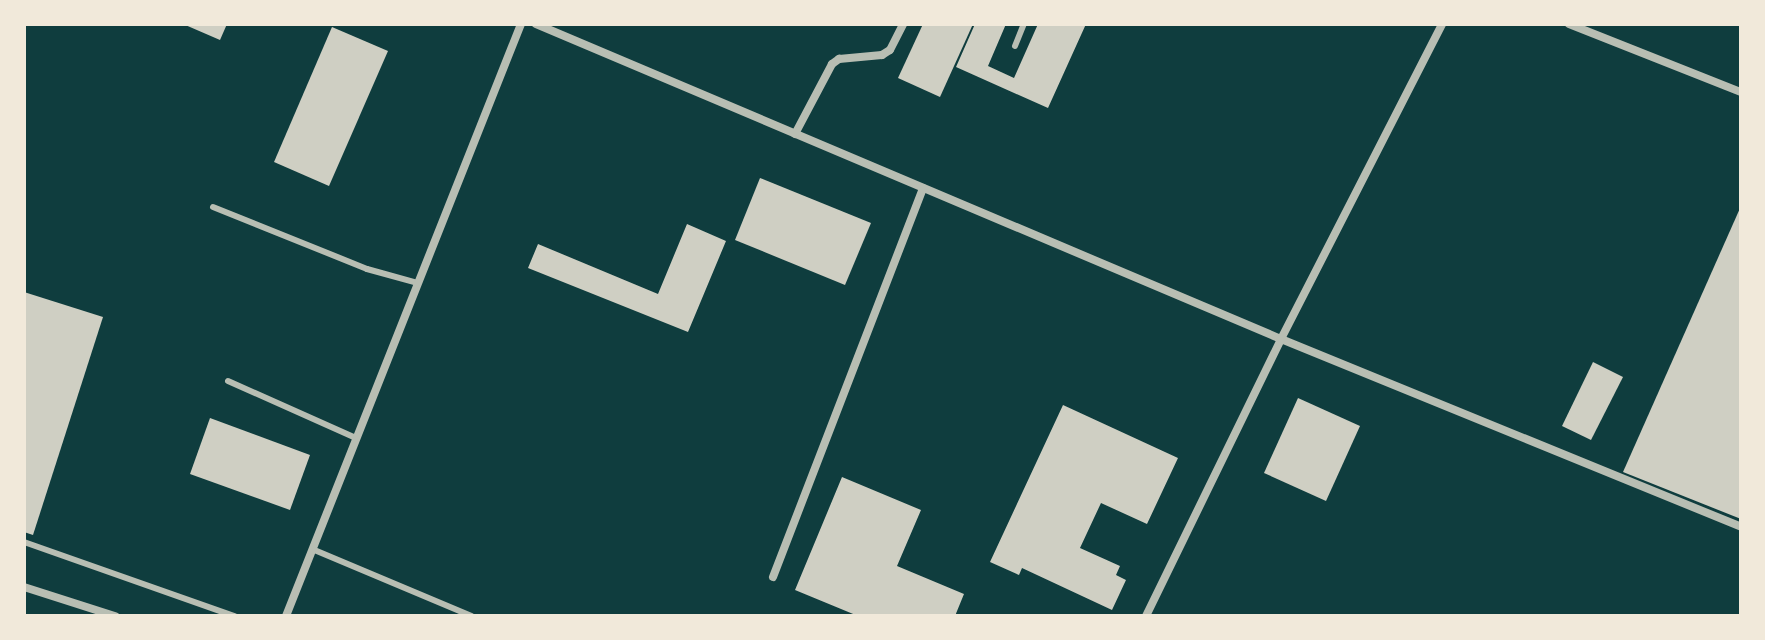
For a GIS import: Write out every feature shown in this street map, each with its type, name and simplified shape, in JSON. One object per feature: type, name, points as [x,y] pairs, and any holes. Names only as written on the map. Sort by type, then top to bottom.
[{"type":"street","points":[[286,616],[521,24]]},
{"type":"street","points":[[536,24],[1281,339],[1741,527]]},
{"type":"street","points":[[795,134],[832,64],[839,59],[882,55],[890,50],[903,24]]},
{"type":"street","points":[[1146,616],[1281,339],[1442,24]]},
{"type":"street","points":[[1569,24],[1741,92]]},
{"type":"street","points":[[773,577],[923,188]]},
{"type":"street","points":[[24,587],[115,616]]},
{"type":"lane","points":[[1015,46],[1024,24]]},
{"type":"lane","points":[[213,207],[367,269],[418,283]]},
{"type":"lane","points":[[228,381],[356,438]]},
{"type":"lane","points":[[24,542],[234,616]]},
{"type":"lane","points":[[312,549],[471,616]]},
{"type":"building","points":[[183,24],[227,24],[220,40]]},
{"type":"building","points":[[923,24],[973,24],[940,97],[898,78]]},
{"type":"building","points":[[975,24],[1006,24],[988,66],[1014,78],[1038,24],[1086,24],[1048,108],[956,67]]},
{"type":"building","points":[[332,27],[388,51],[329,186],[274,162]]},
{"type":"building","points":[[760,178],[871,223],[845,285],[735,240]]},
{"type":"building","points":[[1741,206],[1741,519],[1623,472]]},
{"type":"building","points":[[687,224],[726,241],[688,332],[528,268],[538,244],[658,294]]},
{"type":"building","points":[[24,292],[103,317],[33,535],[24,532]]},
{"type":"building","points":[[1593,362],[1623,377],[1591,440],[1562,426]]},
{"type":"building","points":[[1298,398],[1360,426],[1326,501],[1264,473]]},
{"type":"building","points":[[1063,405],[1178,458],[1147,524],[1101,503],[1080,548],[1120,566],[1116,575],[1126,580],[1112,610],[1022,568],[1019,575],[990,562]]},
{"type":"building","points":[[210,418],[310,455],[290,510],[190,474]]},
{"type":"building","points":[[842,477],[921,510],[897,566],[964,594],[955,616],[858,616],[795,590]]}]
